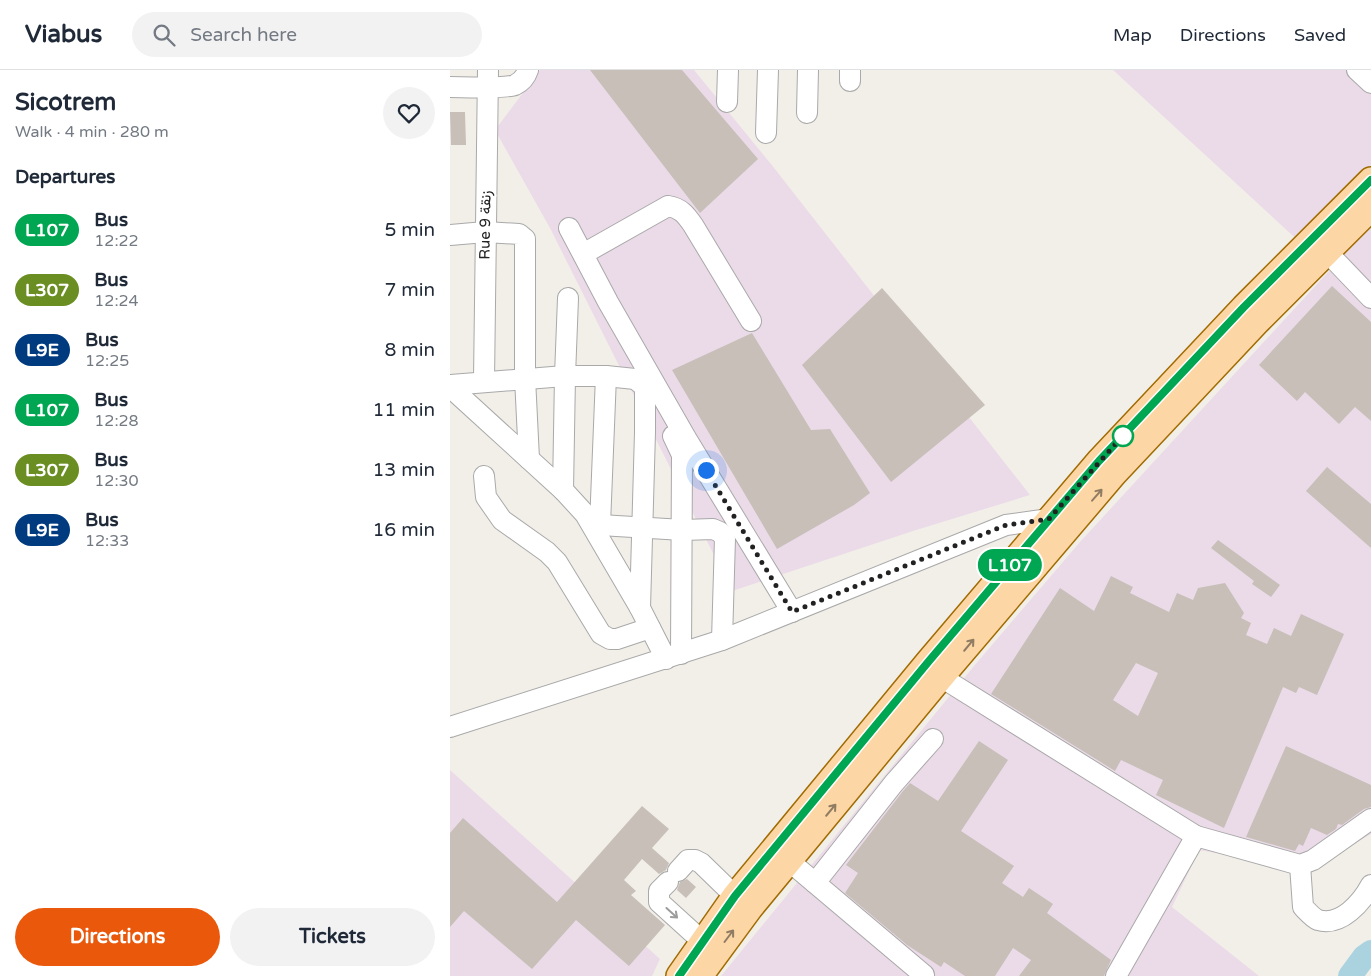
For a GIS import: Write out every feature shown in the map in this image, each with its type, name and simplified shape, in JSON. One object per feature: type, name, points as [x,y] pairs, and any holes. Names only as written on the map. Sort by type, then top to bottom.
[{"type":"main road","points":[[700,976],[745,914],[941,677],[1061,521],[1099,461],[1244,307],[1371,180]]},
{"type":"main road","points":[[679,976],[735,896],[929,661],[1061,521],[1134,453],[1258,321],[1371,208]]},
{"type":"street","points":[[727,102],[728,70]]},
{"type":"street","points":[[766,133],[768,70]]},
{"type":"street","points":[[807,113],[808,70]]},
{"type":"street","points":[[1357,70],[1371,83]]},
{"type":"street","points":[[450,88],[488,78],[510,86],[516,84],[528,72]]},
{"type":"street","name":"Rue 9 زنقة","points":[[484,381],[488,78]]},
{"type":"street","points":[[583,254],[668,206],[674,207],[683,212],[693,226],[751,321]]},
{"type":"street","points":[[569,228],[608,302],[686,438],[792,612]]},
{"type":"street","points":[[450,235],[485,232],[519,234],[524,239],[525,378],[529,459]]},
{"type":"street","points":[[1327,252],[1371,298]]},
{"type":"street","points":[[563,490],[568,298]]},
{"type":"street","points":[[450,386],[525,378],[606,376],[635,379],[645,387],[680,446],[682,455],[683,530],[673,656]]},
{"type":"street","points":[[596,524],[606,376]]},
{"type":"street","points":[[450,386],[563,490],[596,524],[650,628],[673,656]]},
{"type":"street","points":[[640,608],[645,387]]},
{"type":"street","points":[[484,476],[486,497],[502,520],[547,552],[557,562],[601,634],[610,639],[617,639],[650,628]]},
{"type":"street","points":[[450,727],[722,640],[1006,525],[1061,521]]},
{"type":"street","points":[[596,524],[683,530],[713,529],[720,532],[725,538],[722,640]]},
{"type":"street","points":[[941,677],[1196,836],[1300,865],[1314,860],[1371,819]]},
{"type":"street","points":[[815,882],[894,783],[933,739]]},
{"type":"street","points":[[1116,976],[1196,836]]},
{"type":"street","points":[[702,941],[659,902],[658,896],[660,891],[688,860],[695,860],[701,863],[735,896]]},
{"type":"street","points":[[789,861],[924,975]]},
{"type":"street","points":[[1300,865],[1303,907],[1317,920],[1328,920],[1344,916],[1364,898],[1371,885]]},
{"type":"shaded area","points":[[540,70],[694,70],[771,164],[1030,495],[913,531],[732,591],[550,228],[495,130]]},
{"type":"shaded area","points":[[1113,70],[1371,70],[1371,834],[1310,870],[1199,850],[1172,907],[1259,976],[721,976],[974,666],[1080,542],[1330,270]]},
{"type":"shaded area","points":[[450,770],[660,959],[652,976],[450,976]]},
{"type":"building","points":[[590,70],[682,70],[758,159],[700,213]]},
{"type":"building","points":[[450,112],[465,112],[466,145],[451,145]]},
{"type":"building","points":[[1332,286],[1371,322],[1371,421],[1355,407],[1339,424],[1305,392],[1297,401],[1259,365]]},
{"type":"building","points":[[882,288],[985,405],[891,482],[802,365]]},
{"type":"building","points":[[752,333],[811,430],[830,429],[870,493],[854,505],[777,549],[672,370]]},
{"type":"building","points":[[1327,467],[1371,504],[1371,548],[1306,491]]},
{"type":"building","points":[[1218,540],[1280,585],[1271,597],[1252,584],[1254,581],[1211,548]]},
{"type":"building","points":[[1111,576],[1133,587],[1130,593],[1169,612],[1177,593],[1193,600],[1198,588],[1225,583],[1244,613],[1241,618],[1251,623],[1246,635],[1267,644],[1274,628],[1291,636],[1301,614],[1344,634],[1317,695],[1299,687],[1296,693],[1283,687],[1224,828],[1156,795],[1163,780],[1121,760],[1115,771],[991,694],[1060,588],[1094,611]],"holes":[[[1136,663],[1158,673],[1138,716],[1113,700]]]},
{"type":"building","points":[[979,741],[1008,760],[961,831],[1014,866],[1002,883],[1023,897],[1029,888],[1053,904],[1047,913],[1111,960],[1104,976],[1019,976],[1031,960],[1013,948],[995,976],[965,976],[944,962],[941,967],[907,945],[845,893],[858,873],[846,865],[910,783],[938,801]]},
{"type":"building","points":[[1286,746],[1371,785],[1371,807],[1364,809],[1342,825],[1338,824],[1336,829],[1327,835],[1311,828],[1303,846],[1299,844],[1295,851],[1246,837]]},
{"type":"building","points":[[642,806],[669,829],[652,848],[669,863],[666,870],[659,874],[642,859],[624,880],[636,891],[631,895],[665,925],[629,966],[576,920],[532,969],[464,911],[450,927],[450,833],[463,818],[557,902]]},
{"type":"building","points":[[687,879],[696,887],[686,898],[677,890],[680,882]]},
{"type":"waterway","points":[[1350,976],[1364,957],[1371,952]]},
{"type":"bus line","name":"L107","points":[[679,976],[735,896],[929,661],[1099,461],[1244,307],[1371,180]]},
{"type":"route","points":[[706,470],[792,612],[1006,525],[1049,519],[1125,433],[1123,436]]}]
